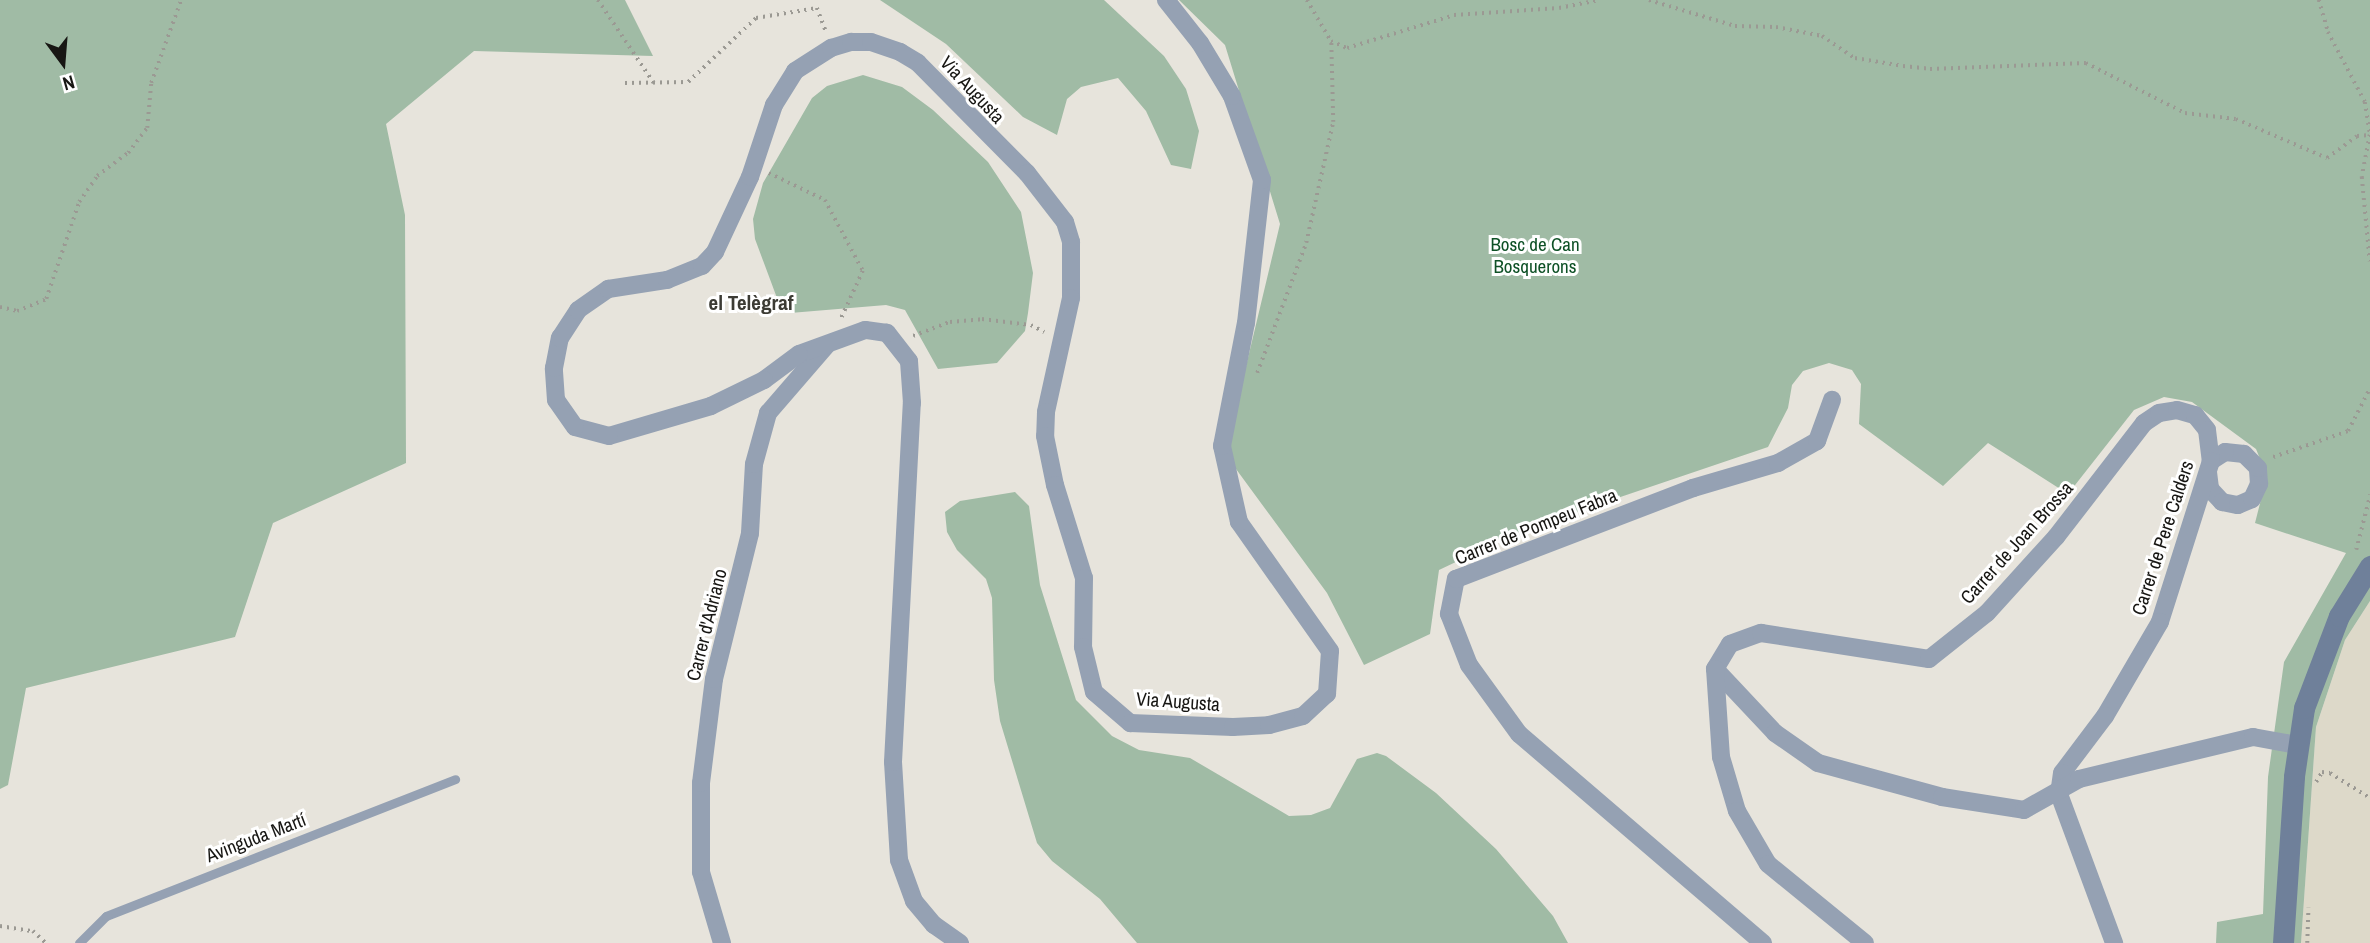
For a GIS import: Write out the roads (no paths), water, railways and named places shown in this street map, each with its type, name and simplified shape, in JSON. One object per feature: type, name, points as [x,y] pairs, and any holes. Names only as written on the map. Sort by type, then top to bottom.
[{"type":"street","name":"Via Augusta","points":[[960,943],[934,925],[914,901],[899,860],[893,762],[912,403],[909,361],[887,333],[866,330],[831,340],[799,354],[744,391],[622,434],[609,436],[575,427],[556,400],[554,368],[560,338],[578,310],[608,289],[667,280],[702,266],[726,235],[774,105],[795,71],[831,48],[871,42],[918,63],[1053,202],[1071,243],[1071,298],[1046,412],[1045,436],[1055,485],[1084,578],[1083,647],[1094,692],[1130,723],[1269,725],[1303,716],[1327,694],[1330,650],[1239,522],[1222,446],[1246,323],[1262,180],[1245,124],[1227,87],[1166,0]]},
{"type":"street","name":"Carrer d'Adriano","points":[[722,943],[701,872],[701,783],[714,679],[750,533],[754,464],[768,413],[831,340]]},
{"type":"street","name":"Carrer de Pompeu Fabra","points":[[1763,943],[1519,734],[1469,666],[1450,614],[1456,579],[1693,488],[1778,463],[1817,441],[1832,400]]},
{"type":"street","name":"Carrer de Pere Calders","points":[[2059,794],[2062,773],[2105,716],[2160,622],[2210,467],[2207,430],[2194,415],[2177,410]]},
{"type":"street","name":"Carrer de Joan Brossa","points":[[1715,669],[1730,644],[1761,633],[1929,659],[1987,613],[2056,537],[2144,423],[2159,413],[2177,410]]},
{"type":"street","points":[[2225,452],[2244,454],[2258,469],[2259,484],[2252,499],[2238,505],[2221,502],[2210,489],[2210,467],[2225,452]]},
{"type":"street","points":[[2283,943],[2297,745],[2320,660],[2339,616],[2368,570]]},
{"type":"street","points":[[1715,669],[1775,733],[1818,763],[1942,797],[2024,810],[2059,794],[2079,779],[2253,737],[2297,745]]},
{"type":"street","points":[[1715,669],[1721,757],[1737,811],[1768,864],[1865,943]]},
{"type":"street","points":[[2059,794],[2114,943]]},
{"type":"lane","name":"Avinguda Martí","points":[[79,943],[106,916],[455,779]]},
{"type":"district","name":"el Telègraf","points":[[751,303]]},
{"type":"park label","name":"Bosc de Can Bosquerons","points":[[1535,256]]}]
